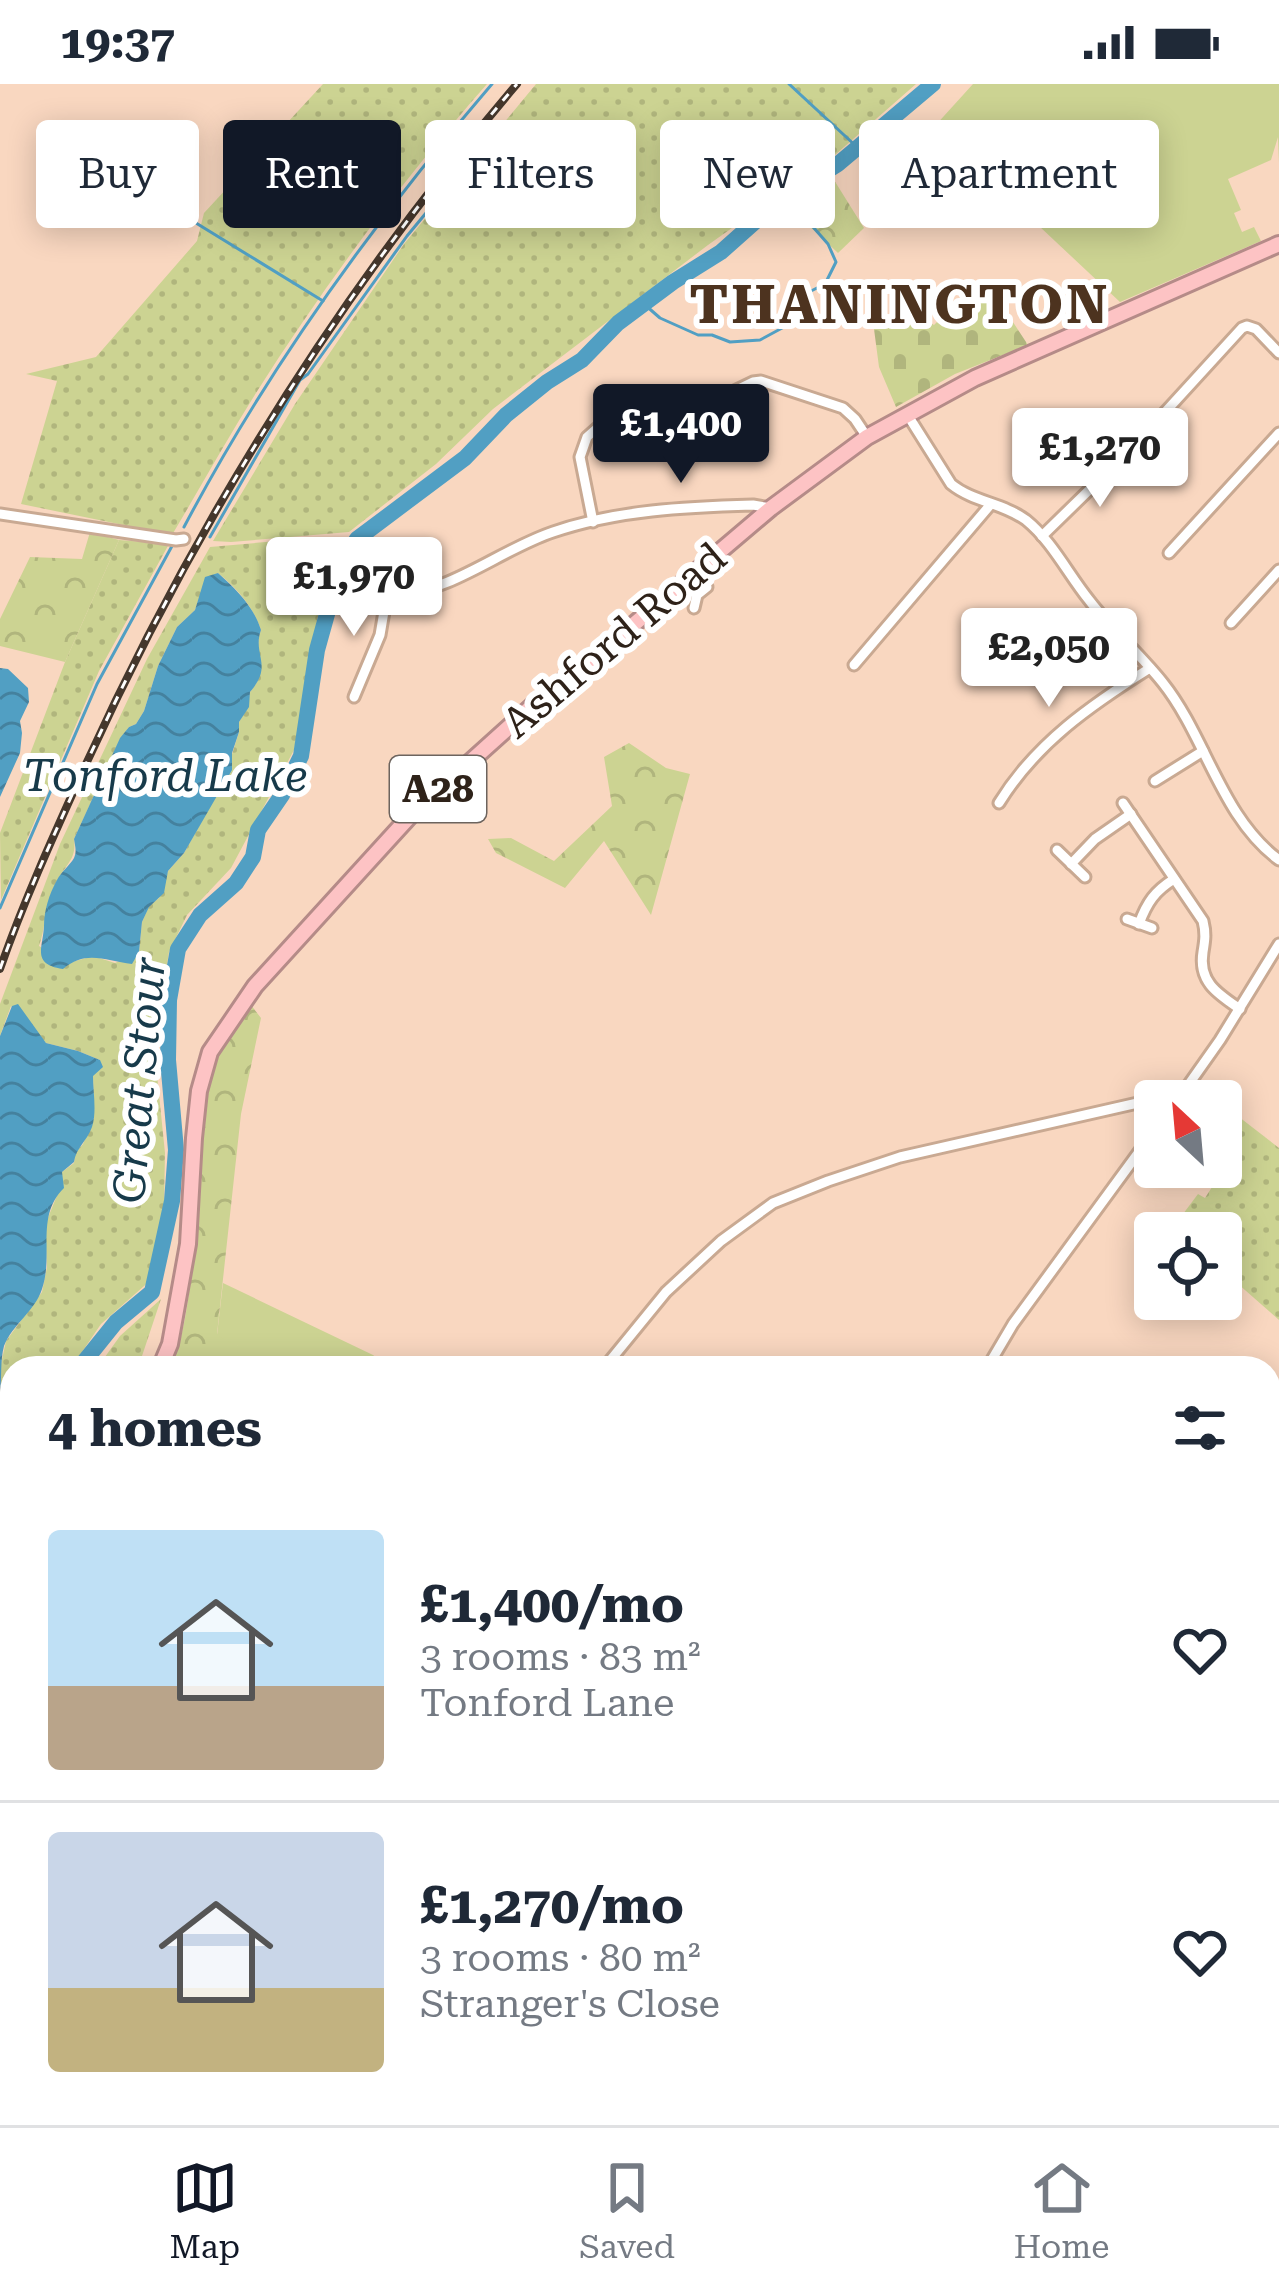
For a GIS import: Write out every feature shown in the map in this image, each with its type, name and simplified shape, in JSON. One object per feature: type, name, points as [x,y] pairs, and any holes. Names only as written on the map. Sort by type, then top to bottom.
[{"type":"highway","name":"A28","points":[[867,437],[975,378],[1279,244]]},
{"type":"highway","name":"Ashford Road","points":[[165,1356],[188,1244],[200,1091],[210,1052],[231,1017],[342,887],[423,803],[540,699],[771,508],[867,437]]},
{"type":"street","points":[[1157,421],[1163,406],[1242,328],[1254,327],[1279,353]]},
{"type":"street","points":[[592,522],[580,457],[587,437],[604,422],[722,398],[761,381],[843,408],[867,437]]},
{"type":"street","points":[[907,414],[951,484],[1020,517],[1042,536],[1184,713],[1252,833],[1279,860]]},
{"type":"street","points":[[1169,553],[1279,433]]},
{"type":"street","points":[[1042,536],[1127,452]]},
{"type":"street","points":[[854,664],[991,504]]},
{"type":"street","points":[[363,570],[387,594],[398,596],[434,586],[534,539],[633,512],[771,508]]},
{"type":"street","points":[[0,514],[184,539]]},
{"type":"street","points":[[1235,619],[1279,570]]},
{"type":"street","points":[[694,608],[697,595],[707,586]]},
{"type":"street","points":[[354,697],[356,676],[380,635],[387,594]]},
{"type":"street","points":[[1077,660],[1112,628]]},
{"type":"street","points":[[999,803],[1038,751],[1075,717],[1150,668]]},
{"type":"street","points":[[1155,781],[1203,752]]},
{"type":"street","points":[[1124,803],[1203,921],[1201,965],[1208,983],[1240,1009]]},
{"type":"street","points":[[1071,864],[1095,839],[1131,814]]},
{"type":"street","points":[[1057,850],[1085,877]]},
{"type":"street","points":[[1139,924],[1147,902],[1174,879]]},
{"type":"street","points":[[1127,920],[1152,928]]},
{"type":"street","points":[[1191,1080],[1279,944]]},
{"type":"street","points":[[614,1356],[666,1292],[721,1241],[773,1203],[900,1157],[1134,1104]]},
{"type":"street","points":[[994,1356],[1134,1159]]},
{"type":"green space","points":[[323,84],[487,84],[457,120],[425,120],[425,158],[401,188],[401,120],[290,120]]},
{"type":"green space","points":[[536,84],[916,84],[875,120],[859,120],[859,134],[835,155],[835,120],[660,120],[660,228],[732,228],[493,409],[436,464],[349,532],[213,541],[295,404],[425,219],[425,228],[636,228],[636,120],[506,120]]},
{"type":"green space","points":[[973,84],[1279,84],[1279,163],[1278,137],[1271,160],[1228,179],[1241,210],[1234,213],[1242,232],[1254,227],[1261,241],[1120,302],[1041,228],[1159,228],[1159,120],[940,120]]},
{"type":"green space","points":[[835,182],[859,220],[859,228],[864,228],[838,253],[811,228],[835,228]]},
{"type":"green space","points":[[223,192],[223,228],[371,228],[245,410],[172,535],[21,504],[57,381],[26,374],[96,357],[197,241],[204,213]]},
{"type":"green space","points":[[979,280],[1028,345],[955,374],[896,407],[879,367],[874,329],[912,310],[934,325]]},
{"type":"green space","points":[[90,532],[119,540],[65,662],[0,646],[0,619],[30,557],[82,559]]},
{"type":"green space","points":[[119,540],[169,544],[99,671],[1,900],[0,833],[65,662]]},
{"type":"green space","points":[[319,542],[329,546],[323,552],[336,556],[317,620],[294,750],[231,868],[187,915],[169,952],[154,1045],[165,1153],[164,1205],[152,1279],[101,1324],[79,1356],[3,1356],[6,1341],[42,1292],[47,1267],[45,1225],[62,1172],[74,1163],[94,1118],[93,1075],[100,1060],[46,1043],[11,1006],[0,1036],[0,1004],[60,844],[147,659],[210,547]],"holes":[[[218,573],[238,592],[261,630],[261,668],[239,722],[223,783],[184,853],[168,871],[159,898],[149,906],[139,952],[115,963],[93,956],[68,963],[39,946],[53,889],[72,857],[74,839],[120,739],[144,711],[177,627],[195,610],[200,595]]]},
{"type":"green space","points":[[629,743],[666,768],[690,774],[651,915],[604,841],[565,888],[496,853],[488,839],[511,838],[554,861],[612,806],[604,757]]},
{"type":"green space","points":[[251,1005],[261,1018],[241,1114],[217,1334],[239,1346],[238,1356],[175,1356],[189,1294],[203,1103],[215,1059]]},
{"type":"green space","points":[[1242,1119],[1279,1148],[1279,1320],[1242,1287],[1242,1212],[1184,1212],[1198,1194],[1205,1198],[1211,1188],[1242,1188]]},
{"type":"green space","points":[[223,1283],[374,1356],[237,1356],[238,1346],[217,1335]]},
{"type":"green space","points":[[161,1299],[142,1356],[106,1356],[120,1336]]},
{"type":"water","name":"Tonford Lake","points":[[218,573],[249,606],[261,630],[261,674],[239,722],[232,770],[184,853],[168,871],[164,893],[149,907],[132,964],[88,958],[63,969],[53,967],[41,954],[52,891],[74,858],[74,839],[120,738],[144,711],[177,627],[195,610],[205,577]]},
{"type":"water","points":[[0,668],[8,669],[28,688],[29,702],[20,721],[20,753],[0,797]]},
{"type":"water","points":[[18,1004],[46,1043],[100,1060],[103,1067],[93,1076],[92,1127],[74,1162],[62,1172],[64,1188],[50,1211],[42,1289],[0,1356],[0,1036],[12,1006]]},
{"type":"waterway","points":[[184,527],[251,410],[326,297],[406,188],[492,84]]},
{"type":"waterway","points":[[789,84],[858,148]]},
{"type":"waterway","name":"Great Stour","points":[[89,1356],[116,1322],[152,1292],[172,1201],[176,1150],[168,1060],[169,1000],[178,949],[200,915],[236,883],[253,857],[258,830],[301,756],[317,650],[339,571],[357,539],[465,458],[506,415],[582,360],[618,323],[721,252],[776,203],[838,164],[933,84]]},
{"type":"waterway","points":[[210,537],[300,380],[425,214]]},
{"type":"waterway","points":[[199,225],[323,301]]},
{"type":"waterway","points":[[644,304],[660,318],[698,335],[730,342],[760,340],[784,327],[796,304],[825,284],[836,262],[814,228]]},
{"type":"waterway","points":[[0,908],[97,684],[172,546]]},
{"type":"railway","points":[[0,969],[49,847],[125,683],[221,502],[330,329],[452,163],[517,84]]},
{"type":"district","name":"THANINGTON","points":[[900,304]]}]
